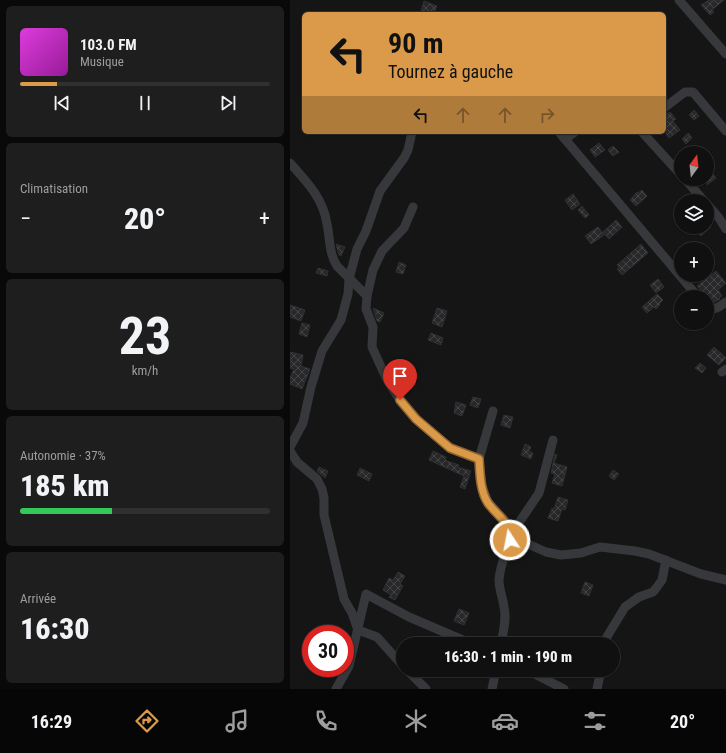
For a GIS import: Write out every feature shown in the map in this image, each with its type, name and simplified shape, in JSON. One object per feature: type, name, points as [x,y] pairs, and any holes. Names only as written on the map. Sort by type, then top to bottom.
[{"type":"street","points":[[679,0],[726,54]]},
{"type":"street","points":[[666,106],[685,92],[693,92],[726,131]]},
{"type":"street","points":[[290,447],[303,423],[311,387],[322,351],[341,320],[348,294],[349,279],[355,255],[366,231],[380,190],[404,158],[408,150],[412,134]]},
{"type":"street","points":[[644,134],[674,167]]},
{"type":"street","points":[[562,135],[692,290]]},
{"type":"street","points":[[290,163],[310,185],[320,199],[327,222],[334,261],[349,279],[367,296]]},
{"type":"street","points":[[690,186],[698,194]]},
{"type":"street","points":[[413,207],[404,228],[382,251],[373,270],[367,296],[366,309],[372,327],[372,347],[387,380],[400,400],[416,419],[450,448],[479,459]]},
{"type":"street","points":[[714,212],[726,229]]},
{"type":"street","points":[[714,309],[717,309],[726,302]]},
{"type":"street","points":[[493,411],[479,459],[482,486],[488,502],[509,525],[511,537]]},
{"type":"street","points":[[501,637],[505,620],[499,580],[511,537],[538,493],[553,440]]},
{"type":"street","points":[[290,451],[297,462],[317,479],[322,489],[324,498],[324,515],[344,599],[352,613],[358,630]]},
{"type":"street","points":[[511,537],[546,552],[561,556],[581,553],[600,547],[635,551],[649,554],[701,574],[726,580]]},
{"type":"street","points":[[607,637],[625,607],[639,597],[653,592],[657,587],[662,580],[666,560]]},
{"type":"street","points":[[336,689],[349,666],[366,594],[409,617],[456,637]]},
{"type":"street","points":[[358,630],[377,637],[396,658]]},
{"type":"street","points":[[414,677],[426,689]]},
{"type":"street","points":[[492,689],[495,677]]},
{"type":"street","points":[[541,677],[564,689]]},
{"type":"street","points":[[597,689],[600,677]]},
{"type":"building","points":[[709,0],[724,0],[712,10],[714,12],[710,15],[701,5]]},
{"type":"building","points":[[424,1],[437,6],[435,12],[421,12]]},
{"type":"building","points":[[694,110],[699,116],[694,120],[689,115]]},
{"type":"building","points":[[670,112],[676,119],[673,121],[680,130],[669,138],[666,134],[666,115]]},
{"type":"building","points":[[688,133],[692,138],[686,144],[682,139]]},
{"type":"building","points":[[599,143],[605,150],[595,157],[590,150]]},
{"type":"building","points":[[613,146],[619,152],[613,156],[608,150]]},
{"type":"building","points":[[642,190],[647,196],[636,206],[630,200],[637,192],[638,193]]},
{"type":"building","points":[[573,194],[580,204],[572,210],[565,200]]},
{"type":"building","points":[[582,206],[589,215],[585,218],[578,210]]},
{"type":"building","points":[[616,220],[622,227],[609,239],[603,232]]},
{"type":"building","points":[[598,227],[604,235],[591,244],[585,236]]},
{"type":"building","points":[[336,244],[345,247],[341,256],[339,255]]},
{"type":"building","points":[[641,244],[648,253],[622,275],[617,269],[619,267],[617,265]]},
{"type":"building","points":[[399,262],[406,265],[403,274],[396,272]]},
{"type":"building","points":[[318,268],[328,271],[327,276],[316,273]]},
{"type":"building","points":[[716,271],[726,283],[718,290],[722,296],[714,302],[714,290],[700,290],[697,286],[702,282],[714,282],[714,273]]},
{"type":"building","points":[[658,279],[664,287],[656,293],[650,285]]},
{"type":"building","points":[[657,294],[663,300],[656,309],[654,307],[647,313],[642,307]]},
{"type":"building","points":[[290,305],[305,310],[301,321],[290,317]]},
{"type":"building","points":[[373,308],[384,313],[380,322],[377,321]]},
{"type":"building","points":[[437,308],[447,311],[442,327],[432,323]]},
{"type":"building","points":[[302,323],[310,325],[307,337],[299,334]]},
{"type":"building","points":[[431,333],[443,338],[441,345],[428,340]]},
{"type":"building","points":[[714,347],[726,358],[719,365],[707,355]]},
{"type":"building","points":[[290,352],[303,355],[301,366],[310,369],[302,389],[290,384],[290,378],[294,369],[290,368]]},
{"type":"building","points":[[700,363],[706,368],[702,373],[695,368]]},
{"type":"building","points":[[473,397],[481,399],[478,408],[470,405]]},
{"type":"building","points":[[456,402],[466,405],[462,416],[454,413]]},
{"type":"building","points":[[504,415],[513,417],[510,428],[501,425]]},
{"type":"building","points":[[525,444],[531,447],[529,451],[533,453],[531,459],[521,455]]},
{"type":"building","points":[[433,451],[446,457],[445,459],[447,461],[459,465],[458,467],[471,471],[465,489],[460,487],[464,476],[429,460]]},
{"type":"building","points":[[555,454],[557,455],[554,463],[567,467],[562,486],[552,483],[555,474],[551,473]]},
{"type":"building","points":[[319,467],[328,471],[325,478],[317,471]]},
{"type":"building","points":[[360,468],[372,474],[369,481],[357,475]]},
{"type":"building","points":[[613,470],[619,474],[614,480],[609,476]]},
{"type":"building","points":[[558,497],[568,500],[565,510],[562,509],[558,521],[548,518],[552,508],[554,509]]},
{"type":"building","points":[[398,572],[405,576],[400,584],[403,586],[395,600],[389,597],[391,595],[383,590],[389,578],[393,580]]},
{"type":"building","points":[[585,582],[593,585],[589,596],[581,593]]},
{"type":"building","points":[[459,609],[469,613],[464,625],[454,621]]},
{"type":"route","points":[[400,400],[416,419],[436,438],[450,448],[479,459],[482,486],[488,502],[509,525],[512,533],[510,540]]}]
